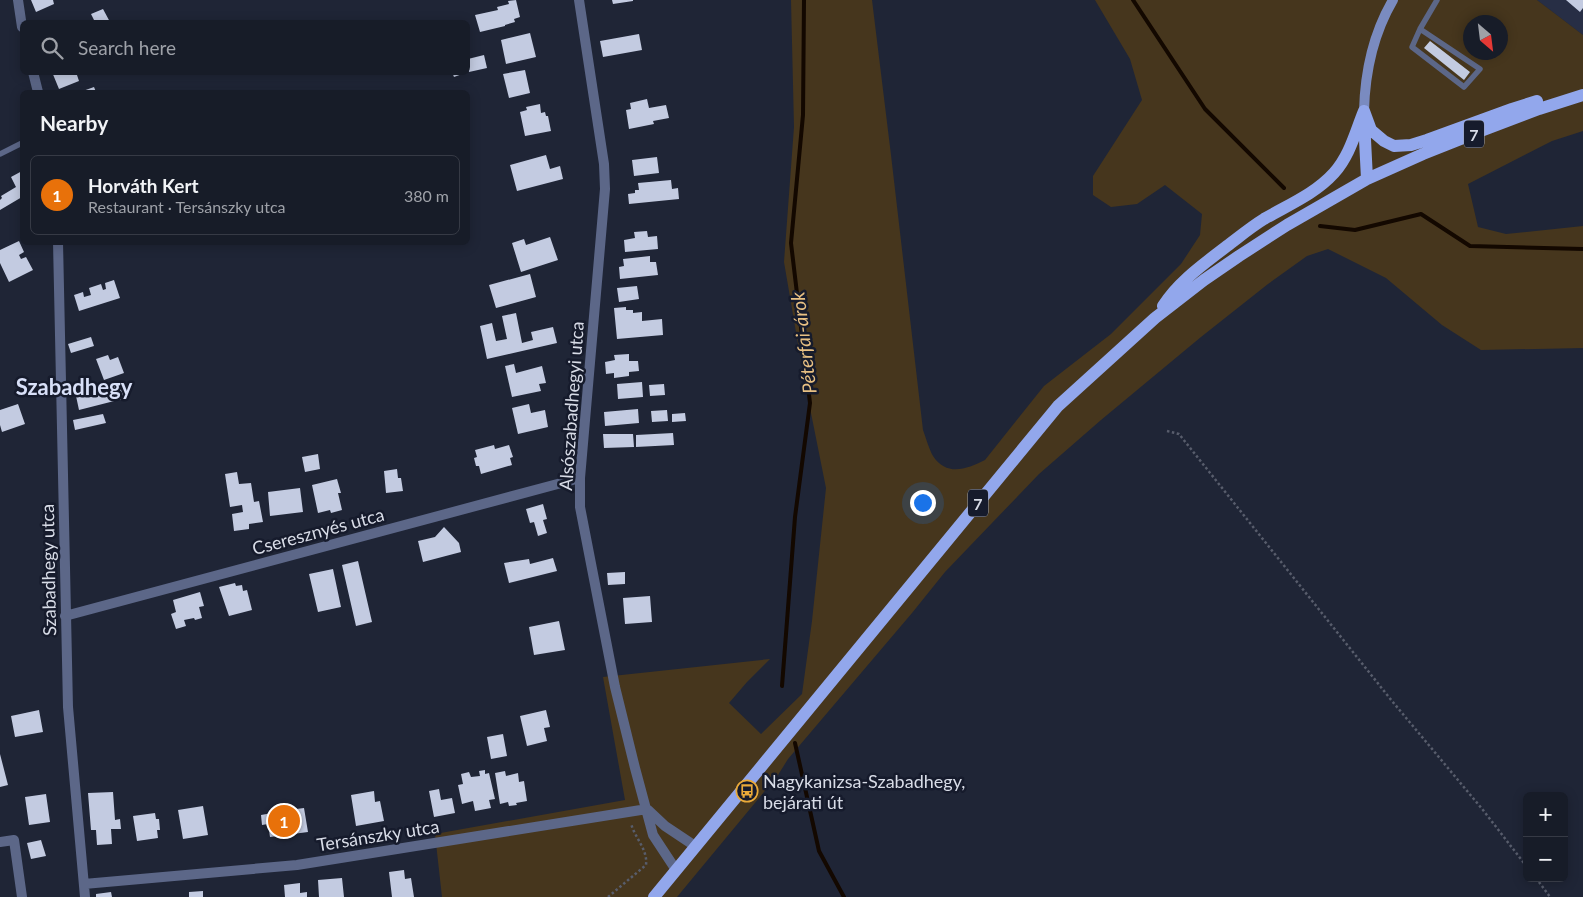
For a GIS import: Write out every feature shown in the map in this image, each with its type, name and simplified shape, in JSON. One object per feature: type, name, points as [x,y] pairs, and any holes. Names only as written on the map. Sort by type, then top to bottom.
[{"type":"main road","points":[[1364,111],[1371,130],[1384,141],[1394,146],[1411,145],[1512,109],[1583,88]]},
{"type":"main road","name":"7","points":[[654,897],[1058,406],[1155,318],[1239,256],[1287,225],[1367,180],[1481,130],[1583,95]]},
{"type":"main road","points":[[1364,111],[1367,180]]},
{"type":"main road","points":[[1155,318],[1168,298],[1187,277],[1263,220],[1318,188],[1334,173],[1349,153],[1364,111]]},
{"type":"street","points":[[18,0],[21,20]]},
{"type":"street","name":"Alsószabadhegyi utca","points":[[579,0],[604,164],[605,189],[580,478],[580,507],[615,687],[635,768],[653,834],[676,870]]},
{"type":"street","points":[[1364,111],[1364,86],[1369,61],[1377,33],[1393,0]]},
{"type":"street","points":[[34,75],[38,90]]},
{"type":"street","name":"Szabadhegy utca","points":[[58,245],[68,707],[85,897]]},
{"type":"street","name":"Cseresznyés utca","points":[[65,616],[580,478]]},
{"type":"street","points":[[647,809],[665,826],[695,846]]},
{"type":"street","name":"Tersánszky utca","points":[[84,884],[297,865],[647,809]]},
{"type":"street","points":[[0,842],[14,840],[22,897]]},
{"type":"lane","points":[[1420,29],[1480,69],[1464,87],[1412,48],[1420,29],[1437,0]]},
{"type":"lane","points":[[0,154],[20,144]]},
{"type":"path","points":[[1167,431],[1179,434],[1523,862]]},
{"type":"path","points":[[608,897],[646,865],[645,852],[633,832],[628,811]]},
{"type":"path","points":[[1539,882],[1550,897]]},
{"type":"shaded area","points":[[791,0],[872,0],[923,430],[933,456],[944,467],[951,469],[964,468],[985,460],[1044,386],[1111,334],[1181,264],[1200,235],[1202,214],[1165,185],[1137,204],[1111,207],[1093,195],[1093,176],[1142,100],[1130,59],[1095,0],[1537,0],[1583,35],[1583,131],[1552,141],[1468,184],[1478,227],[1506,234],[1583,226],[1583,348],[1481,350],[1442,325],[1386,278],[1328,249],[1307,256],[1201,337],[1039,474],[945,572],[788,759],[778,775],[677,897],[442,897],[435,834],[625,800],[603,677],[770,659],[729,703],[761,734],[802,694],[826,488],[803,373],[784,262],[794,127]]},
{"type":"shaded area","points":[[1537,0],[1583,0],[1583,35]]},
{"type":"building","points":[[31,0],[53,0],[54,4],[36,12]]},
{"type":"building","points":[[516,0],[520,17],[514,19],[515,22],[480,32],[475,15],[498,10],[497,7],[509,4],[508,1]]},
{"type":"building","points":[[612,0],[633,0],[633,1],[613,4]]},
{"type":"building","points":[[1566,0],[1583,0],[1583,8],[1580,12]]},
{"type":"building","points":[[103,9],[109,20],[94,20],[91,14]]},
{"type":"building","points":[[530,33],[536,57],[506,64],[501,40]]},
{"type":"building","points":[[639,34],[642,50],[603,57],[600,41]]},
{"type":"building","points":[[1430,41],[1470,72],[1464,80],[1424,48]]},
{"type":"building","points":[[484,55],[487,68],[470,72],[470,58]]},
{"type":"building","points":[[525,70],[530,93],[509,98],[503,74]]},
{"type":"building","points":[[53,75],[77,75],[79,81],[59,89]]},
{"type":"building","points":[[647,99],[649,108],[666,105],[669,118],[653,121],[654,124],[629,129],[626,110],[631,109],[630,103]]},
{"type":"building","points":[[540,104],[541,113],[545,112],[546,116],[548,116],[551,131],[525,136],[520,112],[527,110],[526,107]]},
{"type":"building","points":[[546,155],[550,169],[560,166],[563,179],[517,191],[510,165]]},
{"type":"building","points":[[657,157],[659,173],[634,176],[632,160]]},
{"type":"building","points":[[20,172],[20,198],[0,210],[1,196],[16,187],[11,177]]},
{"type":"building","points":[[671,180],[672,189],[678,188],[679,199],[629,204],[628,194],[639,190],[638,183]]},
{"type":"building","points":[[647,231],[648,237],[657,236],[658,249],[625,252],[624,240],[635,238],[634,232]]},
{"type":"building","points":[[550,237],[558,260],[521,272],[512,243],[524,239],[526,245]]},
{"type":"building","points":[[19,241],[24,252],[19,255],[21,259],[26,257],[33,270],[9,282],[0,263],[0,250]]},
{"type":"building","points":[[650,256],[650,262],[656,262],[658,275],[620,279],[619,267],[624,266],[623,259]]},
{"type":"building","points":[[530,274],[536,297],[496,308],[489,285]]},
{"type":"building","points":[[114,280],[120,298],[79,311],[74,295],[83,292],[84,297],[91,295],[89,288],[101,284],[103,290],[106,289],[105,283]]},
{"type":"building","points":[[637,286],[639,299],[619,302],[617,288]]},
{"type":"building","points":[[626,307],[626,310],[633,310],[633,313],[642,312],[642,321],[662,319],[663,335],[617,339],[614,308]]},
{"type":"building","points":[[516,313],[522,343],[533,340],[531,332],[553,327],[557,343],[487,359],[480,326],[492,323],[496,341],[507,339],[502,316]]},
{"type":"building","points":[[91,337],[94,346],[71,353],[68,344]]},
{"type":"building","points":[[629,354],[629,361],[638,361],[639,371],[629,372],[629,376],[614,378],[614,373],[606,374],[605,362],[615,360],[614,355]]},
{"type":"building","points":[[108,355],[110,360],[118,357],[124,373],[104,380],[96,359]]},
{"type":"building","points":[[514,364],[516,373],[542,366],[546,383],[539,384],[541,391],[512,397],[505,366]]},
{"type":"building","points":[[642,382],[643,397],[618,399],[617,384]]},
{"type":"building","points":[[122,384],[126,398],[79,410],[76,396]]},
{"type":"building","points":[[664,384],[665,395],[650,396],[649,385]]},
{"type":"building","points":[[18,404],[25,424],[2,432],[0,410]]},
{"type":"building","points":[[529,404],[531,413],[545,410],[548,427],[518,434],[512,408]]},
{"type":"building","points":[[638,409],[639,423],[605,426],[604,412]]},
{"type":"building","points":[[667,410],[668,421],[652,422],[651,411]]},
{"type":"building","points":[[685,413],[686,421],[672,422],[672,414]]},
{"type":"building","points":[[103,414],[106,423],[75,430],[73,420]]},
{"type":"building","points":[[673,433],[674,445],[636,447],[636,435]]},
{"type":"building","points":[[603,434],[633,434],[634,447],[604,448]]},
{"type":"building","points":[[494,445],[495,449],[509,445],[513,457],[510,458],[512,465],[481,474],[474,458],[477,457],[475,450]]},
{"type":"building","points":[[318,454],[320,469],[305,472],[302,457]]},
{"type":"building","points":[[397,469],[403,491],[386,493],[384,471]]},
{"type":"building","points":[[237,472],[239,484],[251,483],[254,502],[259,501],[263,522],[249,524],[249,529],[234,531],[232,514],[243,512],[242,505],[230,507],[225,474]]},
{"type":"building","points":[[337,479],[341,493],[338,493],[342,510],[331,513],[330,510],[318,513],[312,485]]},
{"type":"building","points":[[300,488],[303,512],[270,516],[268,492]]},
{"type":"building","points":[[543,504],[547,519],[543,520],[547,533],[538,536],[534,522],[530,523],[526,509]]},
{"type":"building","points":[[444,527],[459,543],[461,552],[423,562],[418,541],[435,537]]},
{"type":"building","points":[[553,558],[557,571],[509,583],[504,563],[529,559],[530,564]]},
{"type":"building","points":[[358,561],[372,622],[356,626],[342,565]]},
{"type":"building","points":[[333,569],[341,607],[318,612],[309,574]]},
{"type":"building","points":[[625,572],[625,584],[608,585],[607,573]]},
{"type":"building","points":[[235,583],[236,586],[242,585],[243,591],[247,590],[252,610],[229,616],[219,587]]},
{"type":"building","points":[[200,592],[204,606],[199,607],[202,618],[184,620],[186,626],[176,629],[171,614],[176,612],[173,600]]},
{"type":"building","points":[[650,596],[652,622],[625,624],[623,598]]},
{"type":"building","points":[[559,621],[565,650],[534,655],[529,627]]},
{"type":"building","points":[[39,710],[43,732],[15,737],[11,716]]},
{"type":"building","points":[[546,710],[550,727],[544,728],[547,741],[527,746],[520,716]]},
{"type":"building","points":[[503,734],[507,756],[491,759],[487,737]]},
{"type":"building","points":[[0,754],[8,785],[0,787]]},
{"type":"building","points":[[485,770],[485,774],[489,773],[495,799],[489,800],[491,808],[475,811],[473,801],[462,804],[458,785],[463,784],[461,774],[469,772],[471,777],[480,776],[479,771]]},
{"type":"building","points":[[505,771],[506,776],[518,773],[519,782],[524,781],[527,801],[509,806],[508,802],[500,804],[495,773]]},
{"type":"building","points":[[439,789],[441,800],[452,798],[455,813],[434,817],[429,791]]},
{"type":"building","points":[[374,791],[375,802],[380,801],[384,821],[356,826],[351,795]]},
{"type":"building","points":[[113,792],[115,820],[120,819],[121,829],[111,829],[112,844],[97,845],[96,830],[91,830],[88,793]]},
{"type":"building","points":[[46,794],[50,822],[29,825],[25,797]]},
{"type":"building","points":[[203,806],[208,835],[183,839],[178,810]]},
{"type":"building","points":[[304,808],[308,832],[270,837],[268,824],[262,825],[261,815],[278,812],[279,818],[290,816],[289,810]]},
{"type":"building","points":[[155,813],[156,819],[159,819],[160,830],[157,830],[158,838],[137,841],[133,816]]},
{"type":"building","points":[[41,840],[46,856],[31,859],[27,843]]},
{"type":"building","points":[[404,870],[405,879],[411,878],[414,897],[392,897],[389,872]]},
{"type":"building","points":[[342,878],[344,897],[319,897],[318,880]]},
{"type":"building","points":[[300,883],[300,893],[307,892],[307,897],[285,897],[284,885]]},
{"type":"building","points":[[203,891],[203,897],[189,897],[189,892]]},
{"type":"building","points":[[111,892],[112,897],[96,897],[96,894]]},
{"type":"waterway","name":"Péterfai-árok","points":[[782,686],[795,517],[810,403],[791,243],[803,115],[804,0]]},
{"type":"waterway","points":[[1133,0],[1205,109],[1284,188]]},
{"type":"waterway","points":[[1320,226],[1355,230],[1421,214],[1470,246],[1583,249]]},
{"type":"waterway","name":"Péterfai-árok","points":[[795,743],[819,851],[844,897]]},
{"type":"place","name":"Nagykanizsa-Szabadhegy, bejárati út","points":[[747,791]]},
{"type":"place","name":"Horváth Kert","points":[[284,821]]},
{"type":"district","name":"Szabadhegy","points":[[74,386]]}]
